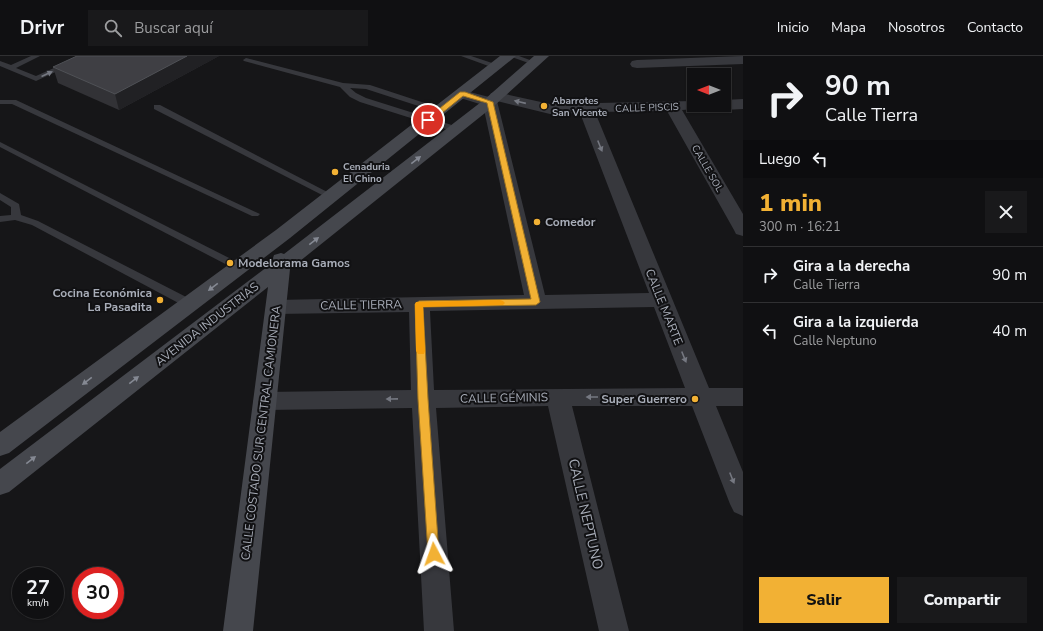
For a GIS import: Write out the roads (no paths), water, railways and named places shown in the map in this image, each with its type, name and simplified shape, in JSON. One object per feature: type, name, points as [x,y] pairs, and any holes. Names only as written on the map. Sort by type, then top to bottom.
[{"type":"main road","points":[[0,446],[283,234],[506,59]]},
{"type":"main road","name":"AVENIDA INDUSTRIAS","points":[[0,484],[280,267],[493,99],[538,59]]},
{"type":"main road","points":[[313,210],[336,223]]},
{"type":"main road","name":"CALLE COSTADO SUR CENTRAL CAMIONERA","points":[[238,631],[276,307],[283,234]]},
{"type":"street","points":[[637,64],[695,59],[743,60]]},
{"type":"street","points":[[462,94],[493,99],[536,302]]},
{"type":"street","name":"CALLE PISCIS","points":[[493,99],[550,109],[687,106]]},
{"type":"street","points":[[731,104],[743,104]]},
{"type":"street","name":"CALLE SOL","points":[[672,106],[743,230]]},
{"type":"street","name":"CALLE MARTE","points":[[586,109],[743,504]]},
{"type":"street","name":"CALLE TIERRA","points":[[276,307],[661,300]]},
{"type":"street","points":[[419,304],[423,399],[439,631]]},
{"type":"street","name":"CALLE GÉMINIS","points":[[265,401],[558,396],[743,397]]},
{"type":"street","name":"CALLE NEPTUNO","points":[[558,396],[614,631]]},
{"type":"lane","points":[[12,67],[37,56]]},
{"type":"lane","points":[[0,63],[12,67],[36,79],[87,56]]},
{"type":"lane","points":[[464,56],[506,59],[538,59]]},
{"type":"lane","points":[[246,60],[343,85],[367,87],[434,116],[455,129]]},
{"type":"lane","points":[[343,85],[353,95],[363,100],[434,116]]},
{"type":"lane","points":[[0,102],[13,102],[255,214]]},
{"type":"lane","points":[[156,107],[331,196]]},
{"type":"lane","points":[[0,144],[239,267]]},
{"type":"lane","points":[[0,196],[16,206],[16,218]]},
{"type":"lane","points":[[0,219],[16,218],[35,223],[190,304]]},
{"type":"place","name":"Abarrotes San Vicente","points":[[544,106]]},
{"type":"place","name":"Cenaduria El Chino","points":[[335,172]]},
{"type":"place","name":"Comedor","points":[[537,222]]},
{"type":"place","name":"Modelorama Gamos","points":[[230,263]]},
{"type":"place","name":"Cocina Económica La Pasadita","points":[[160,300]]},
{"type":"place","name":"Super Guerrero","points":[[695,399]]}]
